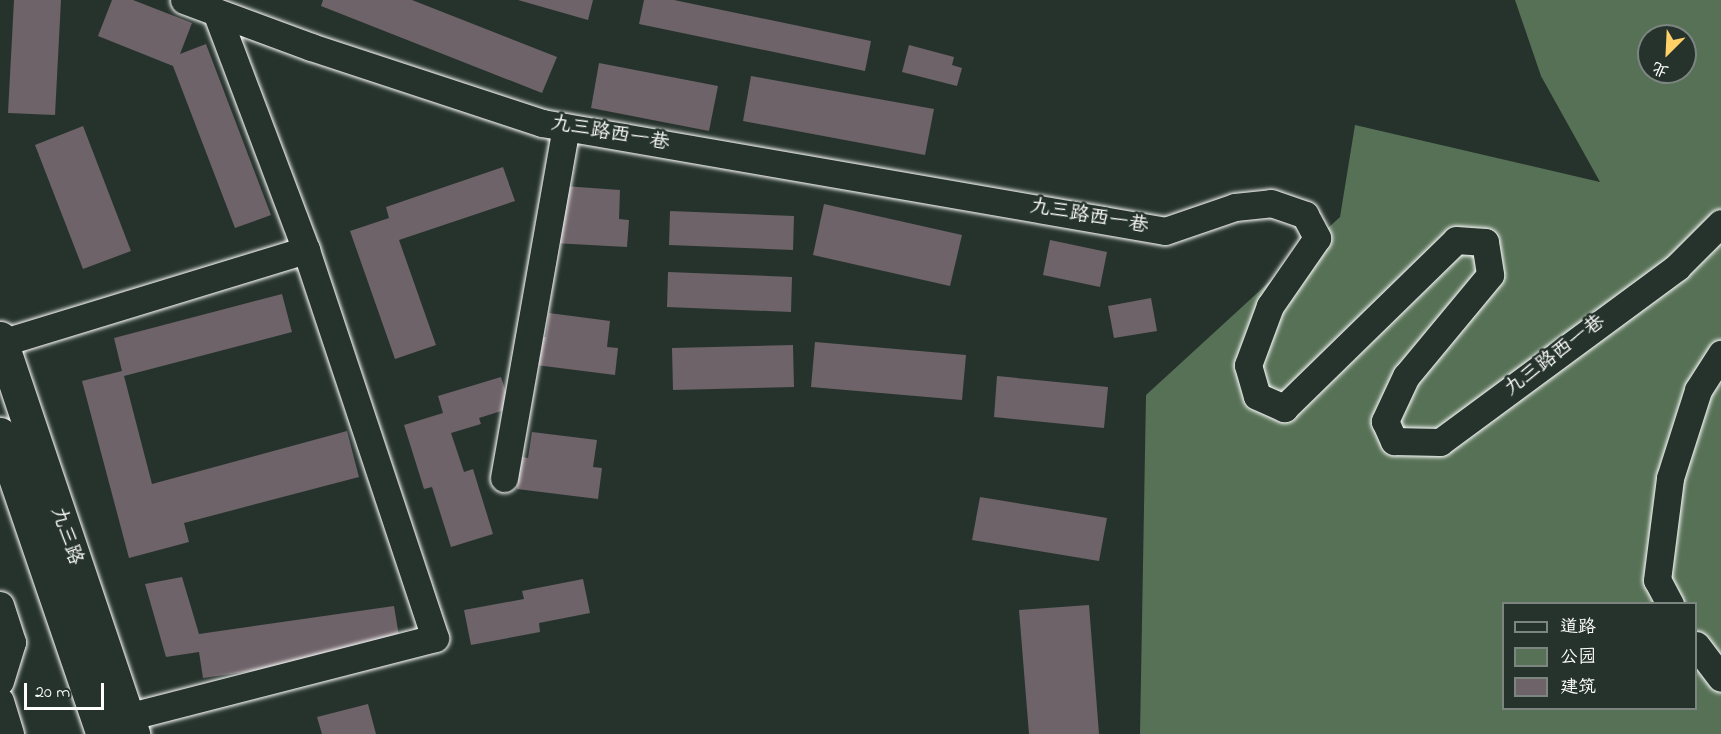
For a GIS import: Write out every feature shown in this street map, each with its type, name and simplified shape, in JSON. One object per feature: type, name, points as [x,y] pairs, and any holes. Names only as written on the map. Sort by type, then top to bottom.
[{"type":"highway","name":"九三路","points":[[1,340],[121,728]]},
{"type":"highway","name":"九三路","points":[[0,434],[121,728]]},
{"type":"street","name":"九三路西一巷","points":[[184,0],[487,105],[566,127],[1165,231],[1235,207],[1271,203],[1305,215],[1317,238],[1270,306],[1248,365],[1257,396],[1284,408],[1456,240],[1485,242],[1490,275],[1406,376],[1385,421],[1394,441],[1440,442],[1677,267],[1721,223]]},
{"type":"street","points":[[121,728],[435,638],[306,250],[216,12]]},
{"type":"street","points":[[504,478],[566,127]]},
{"type":"street","points":[[1,340],[306,250]]},
{"type":"street","points":[[1669,602],[1657,580],[1670,478],[1698,390],[1721,354]]},
{"type":"street","points":[[0,605],[12,642],[0,681]]},
{"type":"street","points":[[1697,648],[1721,678]]},
{"type":"street","points":[[0,701],[10,734]]},
{"type":"green space","points":[[1515,0],[1721,0],[1721,734],[1140,734],[1146,395],[1340,217],[1355,125],[1600,182],[1541,76]]},
{"type":"building","points":[[14,0],[61,0],[55,115],[8,113]]},
{"type":"building","points":[[112,0],[133,0],[192,23],[180,54],[206,44],[271,215],[235,228],[173,66],[98,36]]},
{"type":"building","points":[[323,0],[412,0],[557,57],[542,93],[321,6]]},
{"type":"building","points":[[518,0],[593,0],[588,20]]},
{"type":"building","points":[[644,0],[674,0],[871,41],[865,71],[639,24]]},
{"type":"building","points":[[909,45],[954,57],[952,65],[962,68],[957,86],[902,72]]},
{"type":"building","points":[[599,63],[718,86],[709,131],[591,108]]},
{"type":"building","points":[[751,76],[934,109],[925,155],[743,121]]},
{"type":"building","points":[[83,126],[131,251],[83,269],[35,145]]},
{"type":"building","points":[[503,167],[515,201],[399,240],[436,345],[395,359],[350,231],[389,218],[386,207]]},
{"type":"building","points":[[564,186],[620,190],[619,219],[629,220],[627,247],[553,243]]},
{"type":"building","points":[[824,204],[962,235],[950,286],[813,255]]},
{"type":"building","points":[[670,211],[794,216],[793,250],[669,245]]},
{"type":"building","points":[[1050,240],[1107,252],[1100,287],[1043,275]]},
{"type":"building","points":[[668,272],[792,277],[791,312],[667,307]]},
{"type":"building","points":[[282,294],[292,332],[124,376],[152,484],[347,431],[359,477],[184,523],[189,542],[129,558],[82,381],[122,371],[114,338]]},
{"type":"building","points":[[1151,298],[1157,331],[1114,338],[1108,306]]},
{"type":"building","points":[[549,313],[610,321],[607,347],[618,348],[615,375],[536,365],[539,337],[546,337]]},
{"type":"building","points":[[815,342],[966,355],[962,400],[811,387]]},
{"type":"building","points":[[793,345],[794,387],[673,390],[672,348]]},
{"type":"building","points":[[997,376],[1108,387],[1104,428],[994,417]]},
{"type":"building","points":[[501,377],[511,408],[479,418],[481,424],[451,433],[464,472],[473,469],[493,534],[451,547],[432,487],[424,489],[404,425],[443,413],[438,396]]},
{"type":"building","points":[[532,432],[597,440],[593,467],[602,468],[598,499],[517,489],[521,457],[528,458]]},
{"type":"building","points":[[980,497],[1107,518],[1099,561],[972,540]]},
{"type":"building","points":[[182,577],[199,634],[394,606],[400,642],[336,659],[203,678],[199,652],[166,657],[145,584]]},
{"type":"building","points":[[583,579],[590,613],[539,623],[540,632],[471,645],[464,610],[524,599],[522,591]]},
{"type":"building","points":[[1089,605],[1099,734],[1029,734],[1019,610]]},
{"type":"building","points":[[368,704],[376,734],[322,734],[317,717]]}]
